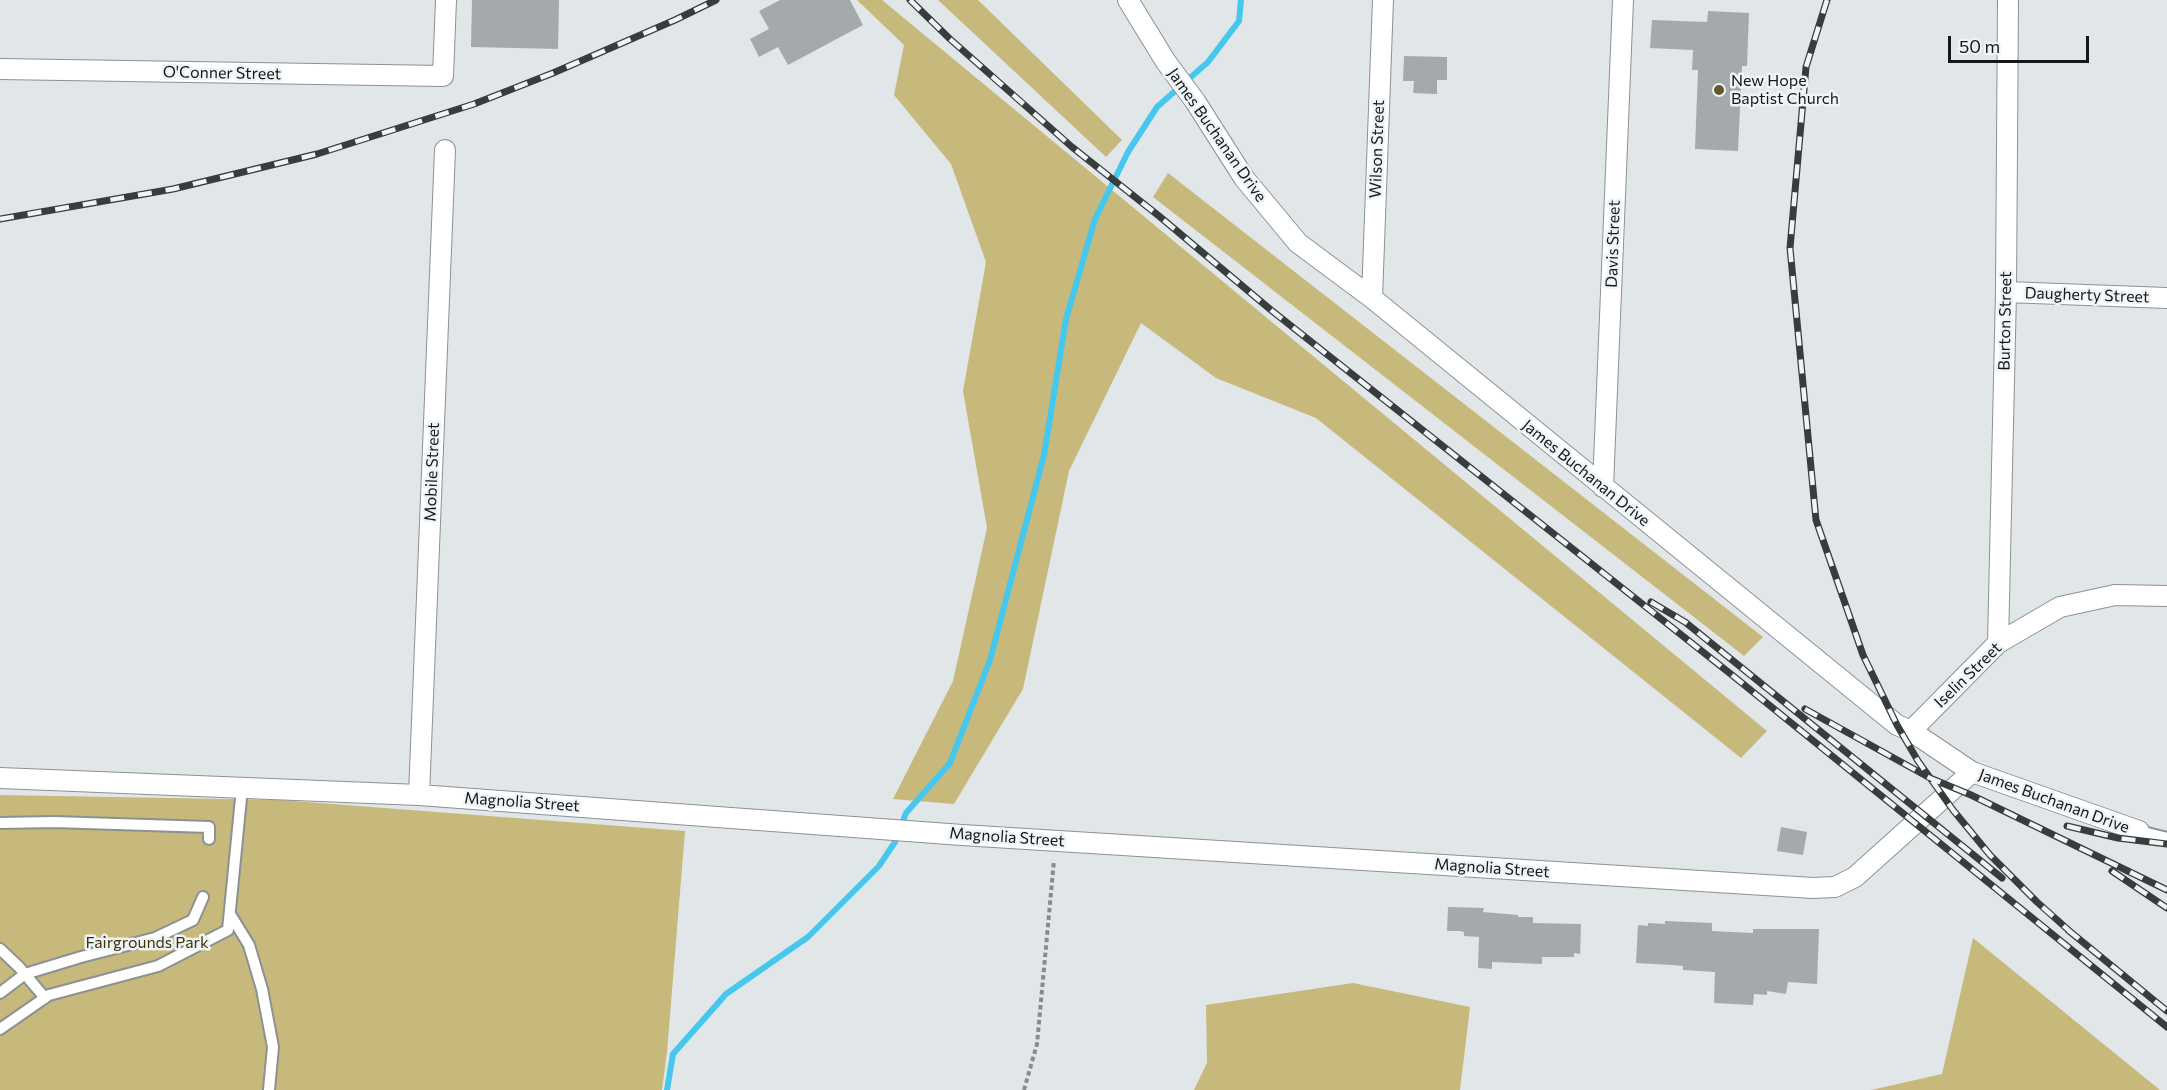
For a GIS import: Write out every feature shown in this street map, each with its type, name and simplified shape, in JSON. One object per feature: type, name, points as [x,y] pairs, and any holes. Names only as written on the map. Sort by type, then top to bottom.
[{"type":"street","name":"O'Conner Street","points":[[0,69],[443,76],[446,0]]},
{"type":"street","name":"James Buchanan Drive","points":[[1128,0],[1166,62],[1195,101],[1244,178],[1298,243],[1372,298],[1897,725],[1911,731],[1971,772],[2139,831]]},
{"type":"street","name":"Wilson Street","points":[[1372,298],[1383,0]]},
{"type":"street","name":"Davis Street","points":[[1603,487],[1623,0]]},
{"type":"street","name":"Burton Street","points":[[1998,642],[2006,292],[2008,0]]},
{"type":"street","name":"Mobile Street","points":[[419,795],[445,150]]},
{"type":"street","name":"Daugherty Street","points":[[2006,292],[2167,298]]},
{"type":"street","name":"Iselin Street","points":[[1911,731],[1998,642],[2060,607],[2115,595],[2167,596]]},
{"type":"street","name":"Magnolia Street","points":[[0,778],[419,795],[913,831],[1801,888],[1835,887],[1855,877],[1971,772]]},
{"type":"lane","points":[[0,1029],[49,995],[158,966],[228,930],[242,788]]},
{"type":"lane","points":[[0,823],[54,822],[209,827],[209,839]]},
{"type":"lane","points":[[2139,831],[2167,838]]},
{"type":"lane","points":[[0,993],[25,974],[155,938],[193,920],[203,897]]},
{"type":"lane","points":[[230,914],[249,945],[262,988],[273,1047],[269,1090]]},
{"type":"lane","points":[[0,949],[45,998]]},
{"type":"path","points":[[1024,1090],[1037,1044],[1056,840]]},
{"type":"green space","points":[[857,0],[882,0],[1767,731],[1741,758],[1316,418],[1216,378],[1141,323],[1069,471],[1023,689],[954,804],[893,799],[953,681],[987,528],[963,391],[986,262],[951,164],[894,95],[904,45]]},
{"type":"green space","points":[[938,0],[978,0],[1122,140],[1106,157]]},
{"type":"green space","points":[[1168,173],[1763,637],[1744,656],[1153,197]]},
{"type":"green space","name":"Fairgrounds Park","points":[[0,795],[280,800],[685,831],[662,1090],[0,1090]]},
{"type":"green space","points":[[1973,938],[2160,1090],[1871,1090],[1942,1074]]},
{"type":"green space","points":[[1353,983],[1470,1007],[1460,1090],[1194,1090],[1207,1063],[1206,1005]]},
{"type":"building","points":[[472,0],[559,0],[558,49],[471,47]]},
{"type":"building","points":[[780,0],[850,0],[863,25],[788,65],[778,47],[759,57],[750,39],[769,29],[759,11]]},
{"type":"building","name":"New Hope Baptist Church","points":[[1708,11],[1749,13],[1747,66],[1742,66],[1738,151],[1695,149],[1698,70],[1692,70],[1693,50],[1650,48],[1652,20],[1707,22]]},
{"type":"building","points":[[1404,56],[1447,57],[1447,80],[1437,80],[1437,94],[1413,93],[1414,81],[1403,81]]},
{"type":"building","points":[[1781,827],[1807,832],[1803,855],[1777,851]]},
{"type":"building","points":[[1448,907],[1484,908],[1483,912],[1533,917],[1533,923],[1581,924],[1580,954],[1574,953],[1574,957],[1542,957],[1542,964],[1492,962],[1492,969],[1478,968],[1479,937],[1464,936],[1464,932],[1460,931],[1447,931]]},
{"type":"building","points":[[1665,921],[1712,923],[1712,931],[1753,933],[1753,929],[1819,929],[1817,984],[1788,982],[1786,994],[1767,991],[1767,995],[1754,994],[1753,1005],[1714,1003],[1715,972],[1683,970],[1683,966],[1636,963],[1638,925],[1665,924]]},
{"type":"waterway","points":[[667,1090],[673,1054],[726,994],[808,937],[879,866],[895,842],[906,813],[950,763],[990,660],[1044,455],[1066,319],[1095,219],[1128,152],[1157,107],[1208,62],[1239,21],[1241,0]]},
{"type":"railway","points":[[0,219],[173,189],[317,154],[474,104],[553,73],[716,0]]},
{"type":"railway","points":[[910,0],[950,39],[1072,147],[1271,310],[1732,675],[2167,1027]]},
{"type":"railway","points":[[1827,0],[1806,67],[1790,248],[1816,520],[1863,655],[1897,725],[1918,761],[1953,810],[1990,855],[2074,935]]},
{"type":"railway","points":[[1651,602],[1685,622],[2002,878]]},
{"type":"railway","points":[[1805,709],[1930,778],[1971,795],[2167,890]]},
{"type":"railway","points":[[2067,826],[2118,838],[2167,844]]},
{"type":"railway","points":[[2112,871],[2167,908]]},
{"type":"railway","points":[[2068,930],[2167,1011]]},
{"type":"place","name":"New Hope Baptist Church","points":[[1719,90]]}]
